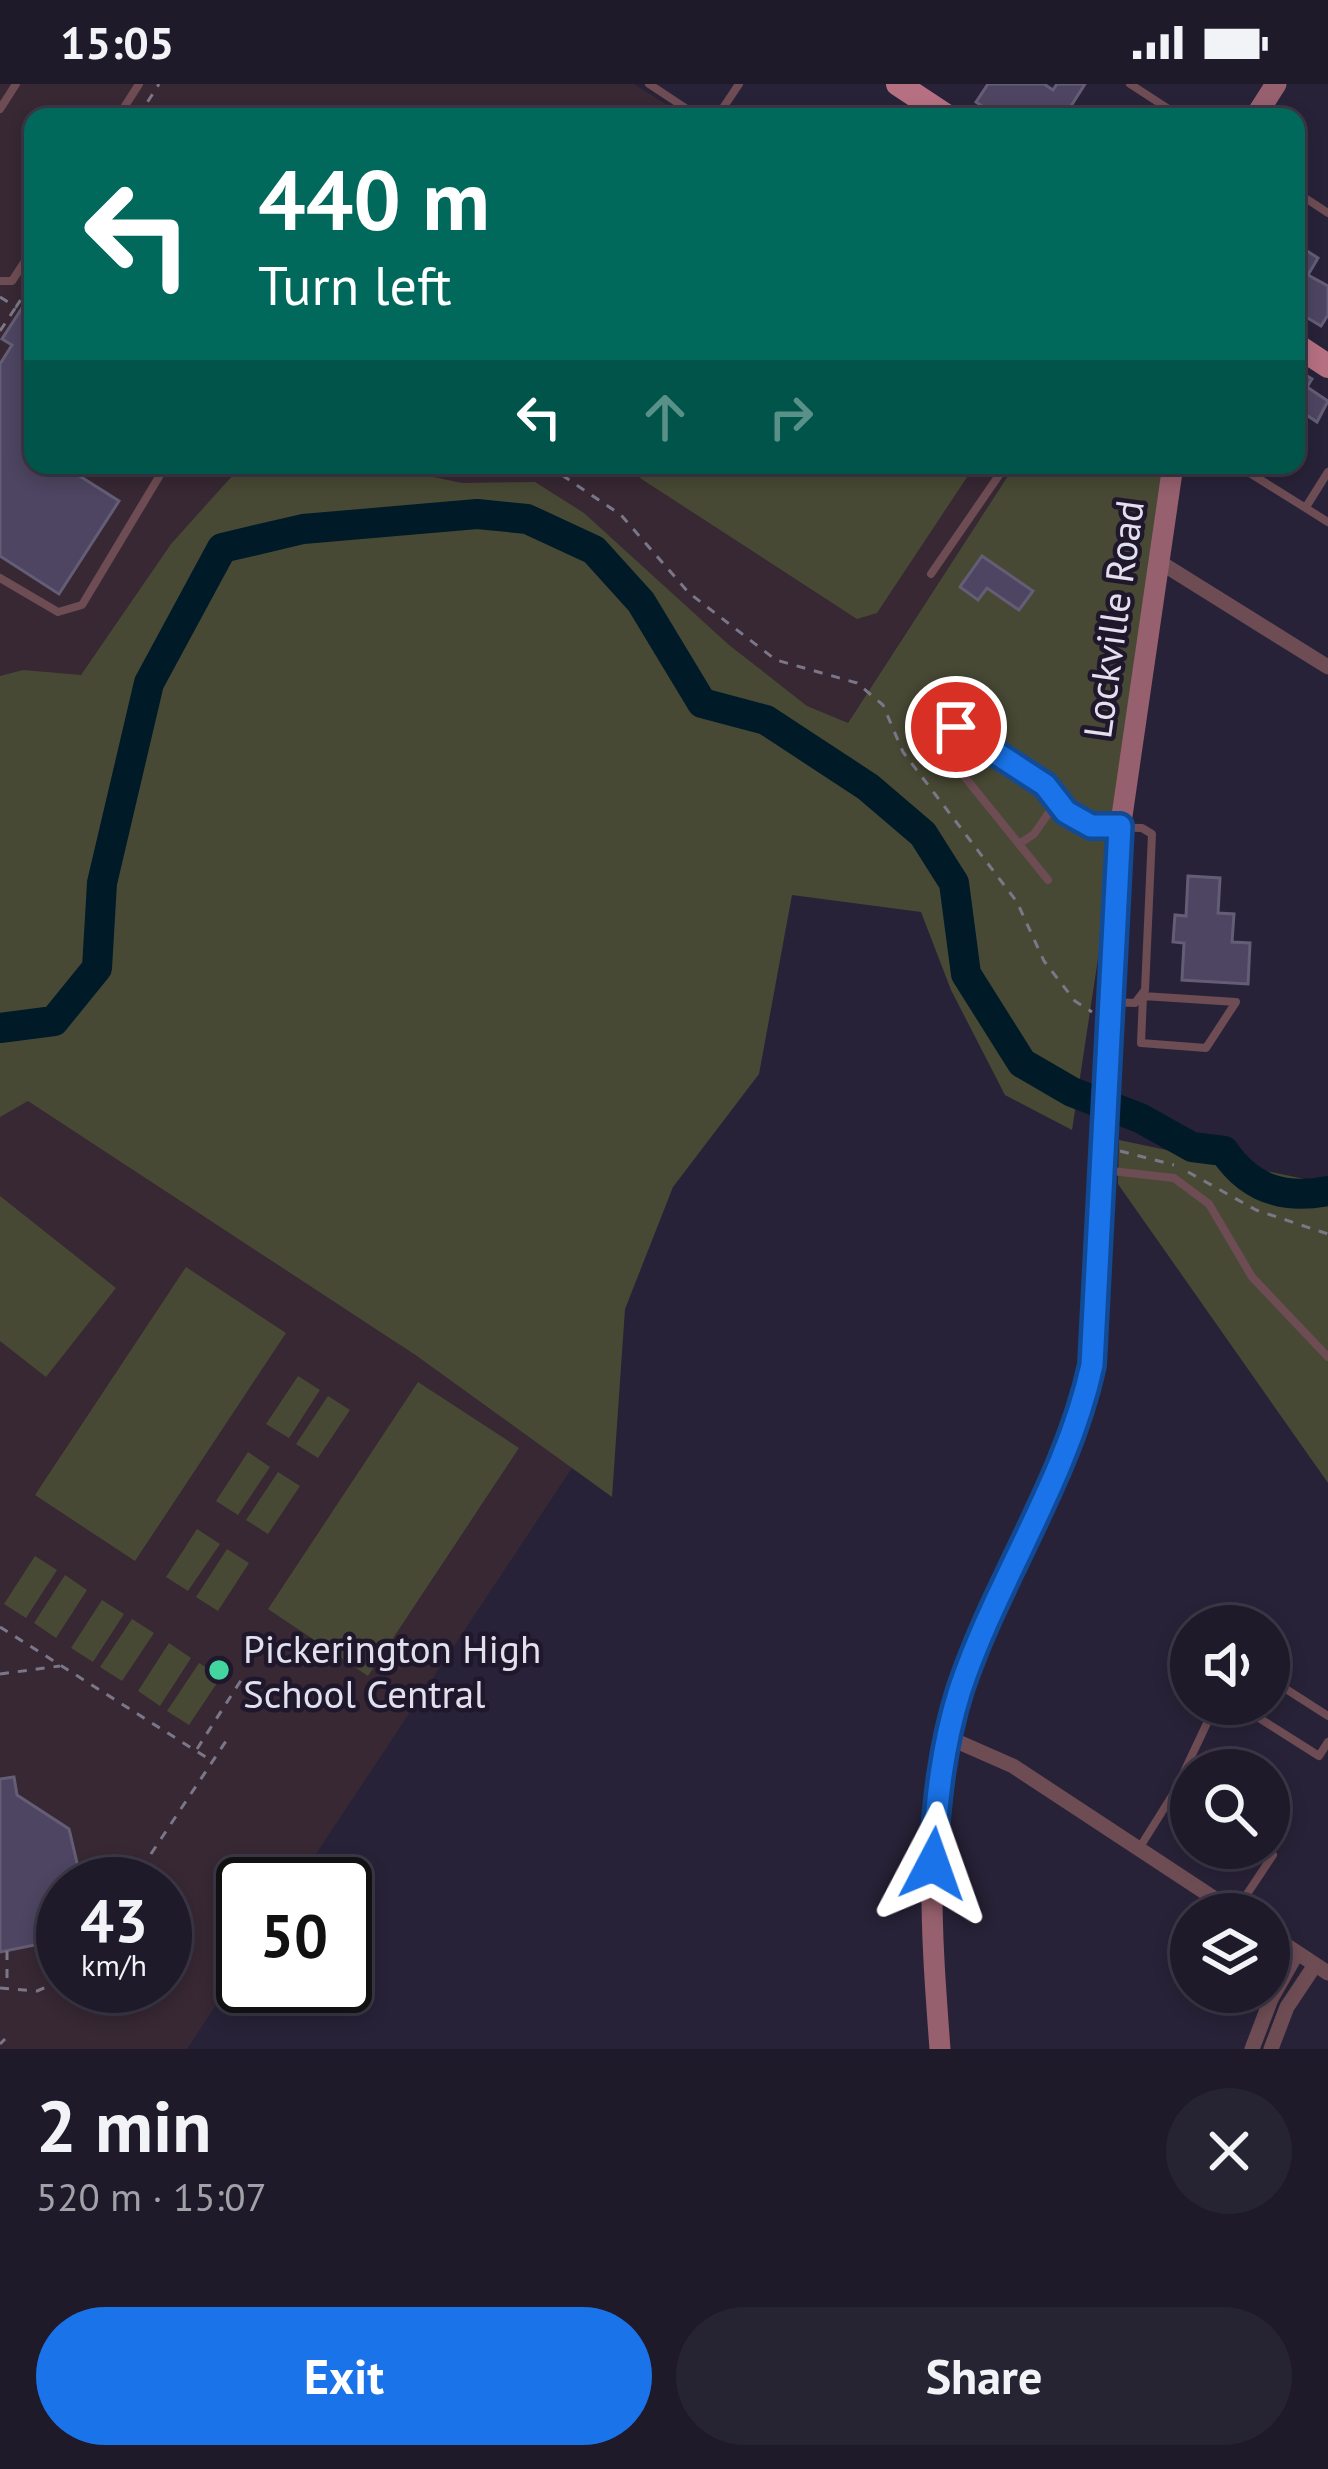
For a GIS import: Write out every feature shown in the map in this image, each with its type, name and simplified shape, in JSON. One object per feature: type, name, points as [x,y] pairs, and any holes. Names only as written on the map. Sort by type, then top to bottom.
[{"type":"main road","points":[[898,84],[928,92]]},
{"type":"main road","name":"Lockville Road","points":[[940,2049],[933,1864],[947,1737],[974,1653],[1082,1412],[1095,1341],[1103,1170],[1111,1143],[1108,1012],[1120,826],[1172,474]]},
{"type":"street","points":[[1158,561],[1328,667]]},
{"type":"street","points":[[947,1737],[1013,1766],[1207,1893]]},
{"type":"street","points":[[1271,2049],[1287,2007],[1322,1969],[1290,1948]]},
{"type":"street","points":[[1252,2049],[1270,1999],[1297,1953]]},
{"type":"lane","points":[[0,109],[16,84]]},
{"type":"lane","points":[[649,84],[680,108]]},
{"type":"lane","points":[[1130,84],[1167,108]]},
{"type":"lane","points":[[0,281],[12,281],[24,263]]},
{"type":"lane","points":[[1306,507],[1328,472]]},
{"type":"lane","points":[[0,578],[58,612],[82,604],[161,474]]},
{"type":"lane","points":[[931,574],[1000,474]]},
{"type":"lane","points":[[1252,474],[1328,522]]},
{"type":"lane","points":[[1048,880],[943,750],[956,727],[1045,785],[1091,826],[1148,830],[1154,839],[1143,996],[1142,1043],[1205,1048],[1236,1002],[1143,996],[1108,1012]]},
{"type":"lane","points":[[1019,844],[1034,834],[1057,800]]},
{"type":"lane","points":[[1103,1170],[1174,1178],[1209,1204],[1252,1277],[1328,1357]]},
{"type":"lane","points":[[1290,1692],[1328,1716]]},
{"type":"lane","points":[[1270,1725],[1319,1756],[1328,1742]]},
{"type":"lane","points":[[1139,1848],[1170,1799]]},
{"type":"path","points":[[0,297],[18,309]]},
{"type":"path","points":[[0,331],[24,298]]},
{"type":"path","points":[[561,474],[621,514],[689,592],[776,660],[856,683],[883,705],[903,752],[1017,902],[1044,961],[1075,1001],[1108,1012]]},
{"type":"path","points":[[1111,1143],[1149,1155],[1269,1216],[1328,1234]]},
{"type":"path","points":[[0,1627],[212,1761]]},
{"type":"path","points":[[0,1674],[62,1666]]},
{"type":"path","points":[[196,1751],[245,1674]]},
{"type":"path","points":[[149,1857],[226,1741]]},
{"type":"path","points":[[7,1951],[7,1988]]},
{"type":"path","points":[[0,1988],[36,1991]]},
{"type":"shaded area","points":[[0,84],[634,84],[672,108],[24,108],[24,474],[1009,474],[816,772],[108,748],[0,678]]},
{"type":"shaded area","name":"Pickerington High School Central","points":[[17,1083],[580,1456],[314,1857],[216,1857],[216,2005],[187,2049],[0,2049],[0,1095]]},
{"type":"green space","points":[[234,474],[420,474],[462,483],[535,482],[584,513],[729,645],[807,706],[848,723],[1009,474],[1172,474],[1072,1130],[1005,1095],[951,990],[921,912],[792,895],[759,1074],[673,1187],[625,1309],[612,1497],[417,1356],[28,1101],[0,1117],[0,676],[23,670],[81,675],[171,544]]},
{"type":"green space","points":[[642,474],[969,474],[877,613],[857,619],[640,478]]},
{"type":"green space","points":[[1119,1140],[1328,1184],[1328,1483],[1118,1184]]},
{"type":"green space","points":[[0,1196],[116,1288],[46,1377],[0,1341]]},
{"type":"green space","points":[[186,1267],[286,1333],[135,1561],[35,1495]]},
{"type":"green space","points":[[298,1376],[320,1390],[289,1438],[266,1424]]},
{"type":"green space","points":[[418,1382],[519,1448],[368,1676],[268,1609]]},
{"type":"green space","points":[[328,1396],[350,1410],[318,1458],[296,1444]]},
{"type":"green space","points":[[248,1452],[270,1467],[238,1515],[216,1501]]},
{"type":"green space","points":[[278,1472],[300,1486],[268,1534],[246,1520]]},
{"type":"green space","points":[[197,1529],[220,1544],[188,1591],[166,1577]]},
{"type":"green space","points":[[227,1549],[249,1563],[218,1611],[196,1597]]},
{"type":"green space","points":[[35,1556],[57,1570],[26,1618],[4,1604]]},
{"type":"green space","points":[[65,1575],[87,1590],[56,1638],[34,1623]]},
{"type":"green space","points":[[102,1600],[124,1614],[93,1662],[71,1648]]},
{"type":"green space","points":[[132,1619],[154,1633],[122,1681],[100,1667]]},
{"type":"green space","points":[[169,1643],[191,1658],[160,1706],[138,1691]]},
{"type":"green space","points":[[199,1663],[221,1677],[189,1725],[167,1711]]},
{"type":"building","points":[[988,84],[1044,84],[1053,90],[1057,84],[1085,84],[1070,108],[985,108],[976,102]]},
{"type":"building","points":[[1305,250],[1318,258],[1308,275],[1328,286],[1328,315],[1321,326],[1305,316]]},
{"type":"building","points":[[24,305],[24,474],[79,474],[119,501],[59,594],[0,556],[0,364],[12,345],[2,339]]},
{"type":"building","points":[[1305,375],[1312,379],[1307,387],[1328,401],[1317,422],[1305,414]]},
{"type":"building","points":[[982,556],[1033,591],[1019,610],[987,588],[978,600],[960,587]]},
{"type":"building","points":[[1188,876],[1220,878],[1218,913],[1234,914],[1232,942],[1250,943],[1248,984],[1182,980],[1184,943],[1173,942],[1175,915],[1186,916]]},
{"type":"building","points":[[14,1777],[17,1795],[69,1829],[76,1857],[36,1857],[36,1945],[0,1952],[0,1779]]},
{"type":"waterway","points":[[0,1028],[54,1021],[97,968],[102,883],[149,683],[222,548],[303,529],[477,514],[527,519],[594,550],[641,602],[702,703],[766,720],[868,787],[923,834],[954,883],[966,974],[1022,1063],[1072,1092],[1140,1118],[1192,1147],[1224,1151],[1244,1174],[1268,1188],[1296,1194],[1328,1191]]},
{"type":"place","name":"Pickerington High School Central","points":[[219,1670]]},
{"type":"route","points":[[933,1864],[941,1768],[960,1690],[1082,1412],[1092,1365],[1120,826],[1091,826],[1066,812],[1045,785],[956,727]]}]
